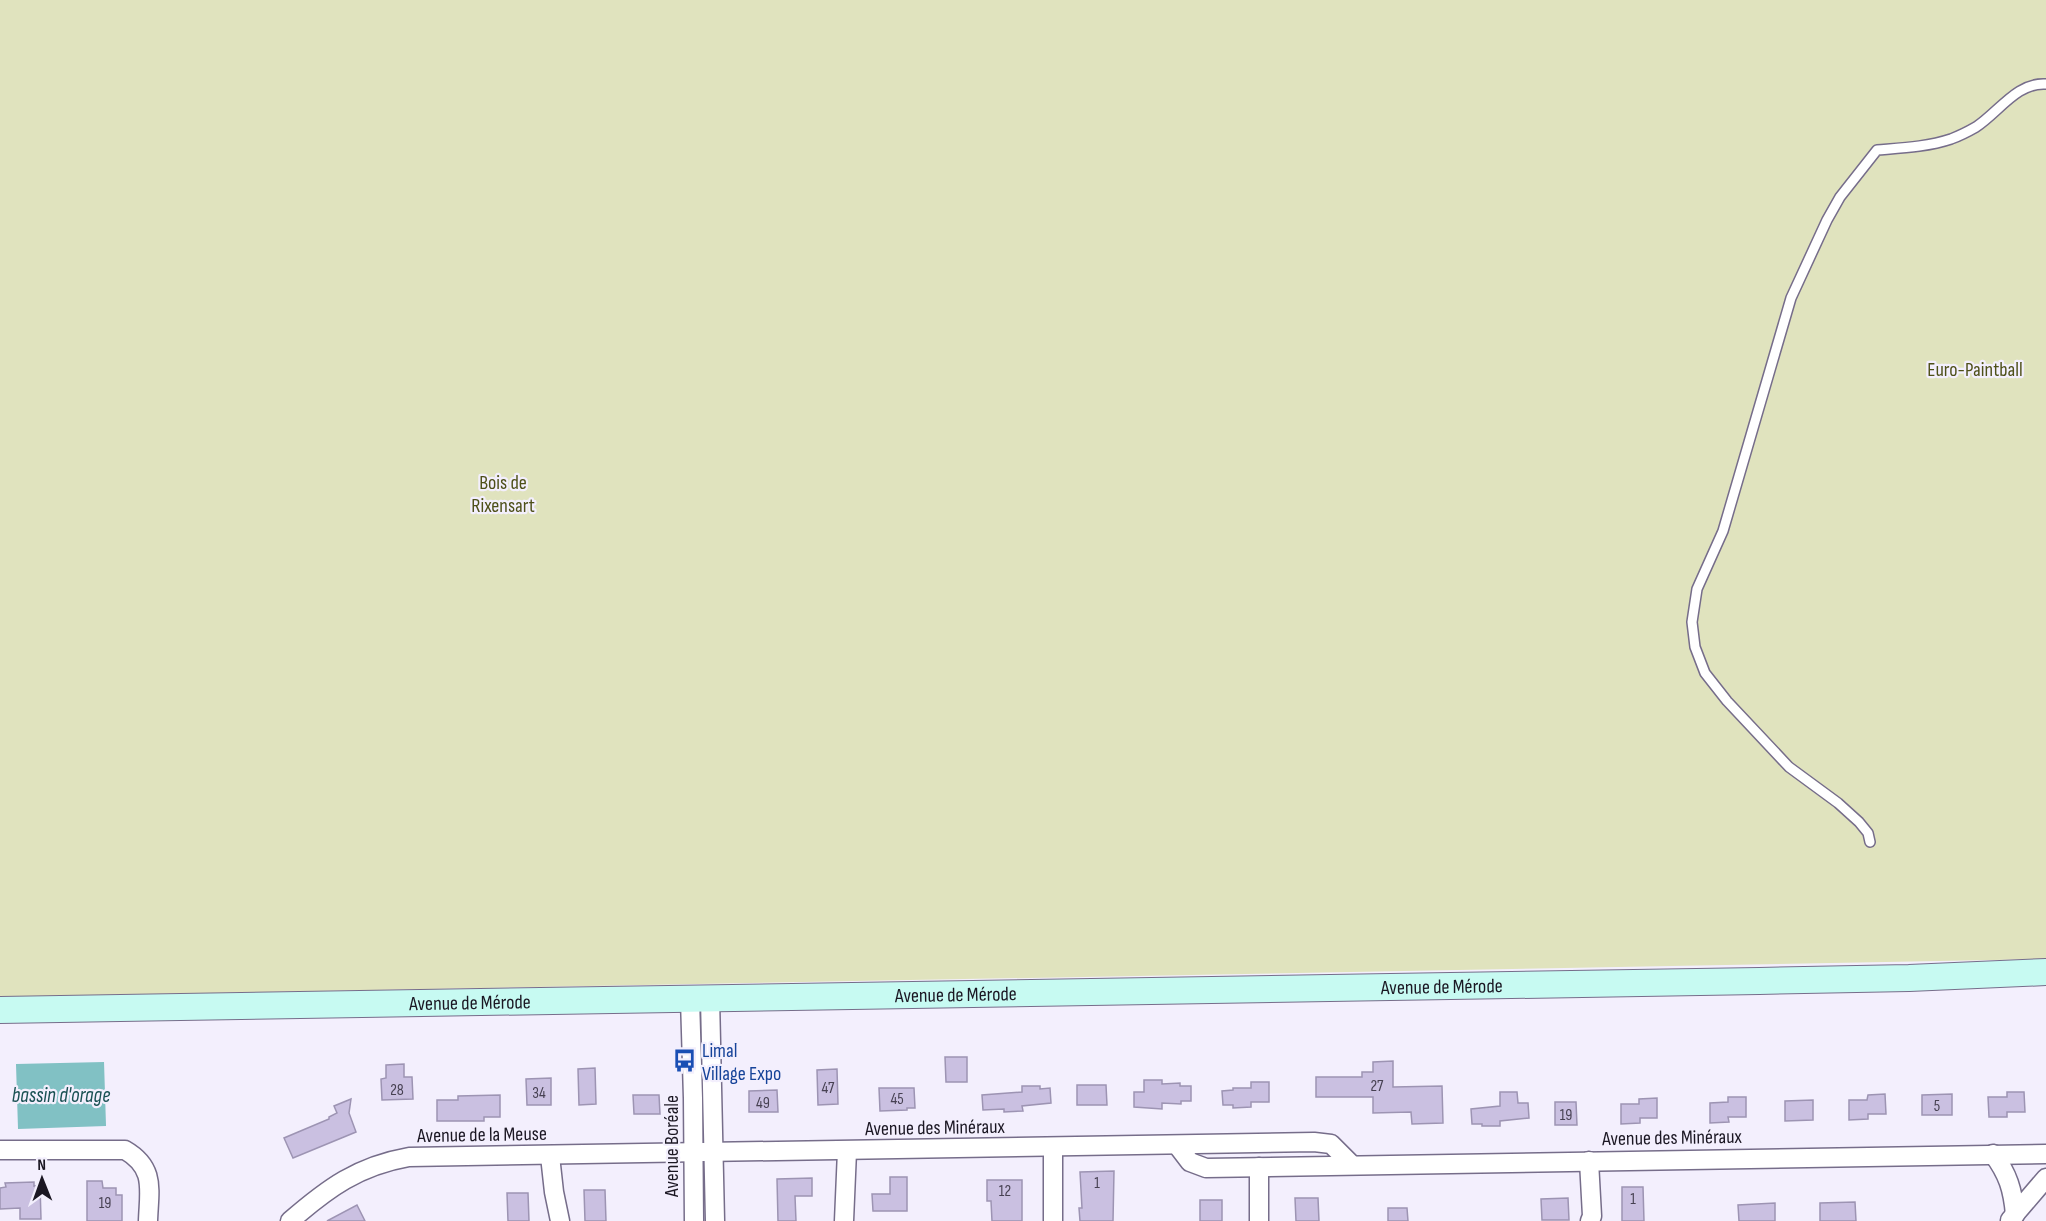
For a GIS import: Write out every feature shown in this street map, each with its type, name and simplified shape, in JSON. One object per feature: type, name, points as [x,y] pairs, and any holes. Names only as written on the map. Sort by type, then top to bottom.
[{"type":"street","name":"Avenue de Mérode","points":[[0,1011],[1909,978],[2046,972]]},
{"type":"street","name":"Avenue de Mérode","points":[[1909,978],[1996,986],[2046,986]]},
{"type":"street","name":"Avenue Boréale","points":[[694,1221],[693,1152],[700,998]]},
{"type":"street","points":[[700,998],[714,1152],[715,1221]]},
{"type":"street","name":"Avenue des Minéraux","points":[[693,1152],[1324,1142],[1331,1144],[1352,1165]]},
{"type":"street","name":"Avenue des Minéraux","points":[[1177,1145],[1190,1162],[1206,1168],[2046,1154]]},
{"type":"street","points":[[1053,1147],[1053,1221]]},
{"type":"street","points":[[0,1150],[125,1150],[136,1156],[148,1172],[148,1221]]},
{"type":"street","points":[[844,1221],[847,1151]]},
{"type":"street","name":"Avenue de la Meuse","points":[[290,1221],[317,1197],[343,1179],[382,1162],[409,1157],[693,1152]]},
{"type":"street","points":[[1993,1154],[2010,1181],[2012,1218]]},
{"type":"street","points":[[550,1156],[560,1221]]},
{"type":"street","points":[[1589,1161],[1592,1216],[1590,1221]]},
{"type":"street","points":[[1259,1167],[1259,1221]]},
{"type":"street","points":[[2012,1218],[2046,1178]]},
{"type":"lane","points":[[1869,842],[1868,833],[1859,822],[1838,803],[1789,767],[1727,701],[1705,673],[1695,646],[1692,622],[1697,589],[1723,531],[1791,298],[1840,197],[1877,150],[1924,145],[1952,139],[1976,127],[2015,93],[2034,84],[2046,84]]},
{"type":"green space","name":"Bois de Rixensart","points":[[0,0],[2046,0],[2046,959],[0,997]]},
{"type":"water","name":"bassin d'orage","points":[[104,1062],[106,1126],[18,1129],[16,1064]]},
{"type":"building","points":[[945,1057],[967,1057],[967,1082],[946,1082]]},
{"type":"building","points":[[1393,1061],[1393,1087],[1442,1086],[1443,1123],[1412,1124],[1411,1112],[1373,1113],[1373,1097],[1316,1097],[1316,1077],[1362,1077],[1362,1072],[1373,1072],[1373,1062]]},
{"type":"building","points":[[404,1064],[404,1077],[412,1077],[413,1099],[382,1100],[381,1079],[386,1078],[386,1065]]},
{"type":"building","points":[[595,1068],[596,1104],[579,1105],[578,1069]]},
{"type":"building","points":[[837,1069],[838,1104],[818,1105],[817,1070]]},
{"type":"building","points":[[551,1078],[551,1105],[527,1105],[526,1079]]},
{"type":"building","points":[[1144,1080],[1162,1080],[1162,1084],[1180,1083],[1180,1086],[1191,1086],[1191,1101],[1181,1101],[1181,1104],[1162,1103],[1162,1109],[1134,1107],[1134,1092],[1144,1092]]},
{"type":"building","points":[[1251,1082],[1269,1082],[1269,1102],[1251,1102],[1251,1107],[1233,1108],[1233,1105],[1223,1105],[1222,1091],[1233,1090],[1233,1088],[1251,1088]]},
{"type":"building","points":[[1077,1085],[1106,1085],[1107,1105],[1077,1105]]},
{"type":"building","points":[[1022,1086],[1050,1088],[1051,1103],[1022,1106],[1023,1111],[983,1110],[982,1095],[1022,1092]]},
{"type":"building","points":[[879,1088],[914,1088],[915,1108],[880,1111]]},
{"type":"building","points":[[777,1090],[778,1112],[749,1112],[749,1091]]},
{"type":"building","points":[[1500,1092],[1517,1092],[1518,1103],[1528,1103],[1529,1118],[1500,1121],[1500,1126],[1472,1124],[1471,1109],[1500,1106]]},
{"type":"building","points":[[2007,1092],[2024,1092],[2025,1112],[2007,1112],[2007,1117],[1989,1117],[1988,1097],[2007,1097]]},
{"type":"building","points":[[1885,1094],[1886,1114],[1868,1114],[1868,1119],[1849,1120],[1849,1100],[1867,1100],[1868,1095]]},
{"type":"building","points":[[1952,1094],[1952,1115],[1922,1115],[1922,1095]]},
{"type":"building","points":[[500,1095],[500,1117],[484,1117],[484,1121],[437,1121],[437,1100],[458,1100],[458,1096]]},
{"type":"building","points":[[633,1095],[659,1095],[660,1114],[634,1114]]},
{"type":"building","points":[[1728,1097],[1746,1097],[1746,1117],[1728,1117],[1729,1122],[1710,1123],[1710,1103],[1728,1102]]},
{"type":"building","points":[[1657,1098],[1657,1118],[1640,1118],[1640,1123],[1621,1124],[1621,1104],[1639,1104],[1639,1099]]},
{"type":"building","points":[[351,1099],[349,1113],[356,1132],[293,1158],[284,1138],[329,1119],[337,1113],[334,1106]]},
{"type":"building","points":[[1813,1100],[1813,1120],[1785,1121],[1785,1101]]},
{"type":"building","points":[[1555,1102],[1576,1102],[1577,1125],[1555,1125]]},
{"type":"building","points":[[1114,1171],[1113,1221],[1080,1221],[1079,1208],[1082,1208],[1080,1172]]},
{"type":"building","points":[[890,1177],[907,1177],[907,1211],[873,1211],[872,1194],[890,1194]]},
{"type":"building","points":[[812,1178],[812,1196],[795,1196],[796,1221],[778,1221],[777,1179]]},
{"type":"building","points":[[987,1180],[1022,1180],[1022,1221],[992,1221],[991,1201],[987,1201]]},
{"type":"building","points":[[87,1181],[102,1181],[103,1188],[116,1188],[116,1195],[122,1195],[122,1221],[87,1221]]},
{"type":"building","points":[[34,1182],[34,1186],[40,1185],[41,1219],[20,1219],[20,1208],[0,1209],[0,1188],[6,1187],[5,1183]]},
{"type":"building","points":[[1622,1187],[1643,1187],[1644,1221],[1622,1221]]},
{"type":"building","points":[[584,1190],[605,1190],[606,1221],[585,1221]]},
{"type":"building","points":[[507,1193],[528,1193],[529,1221],[508,1221]]},
{"type":"building","points":[[1295,1198],[1318,1198],[1319,1221],[1296,1221]]},
{"type":"building","points":[[1568,1198],[1569,1220],[1542,1220],[1541,1199]]},
{"type":"building","points":[[1200,1200],[1222,1200],[1222,1221],[1200,1221]]},
{"type":"building","points":[[1855,1202],[1856,1221],[1820,1221],[1820,1203]]},
{"type":"building","points":[[1775,1203],[1775,1221],[1739,1221],[1738,1205]]},
{"type":"building","points":[[357,1205],[365,1221],[327,1221]]},
{"type":"building","points":[[1388,1208],[1407,1208],[1408,1221],[1388,1221]]},
{"type":"place","name":"Limal Village Expo","points":[[684,1061]]},
{"type":"park label","name":"Euro-Paintball","points":[[1975,369]]}]
